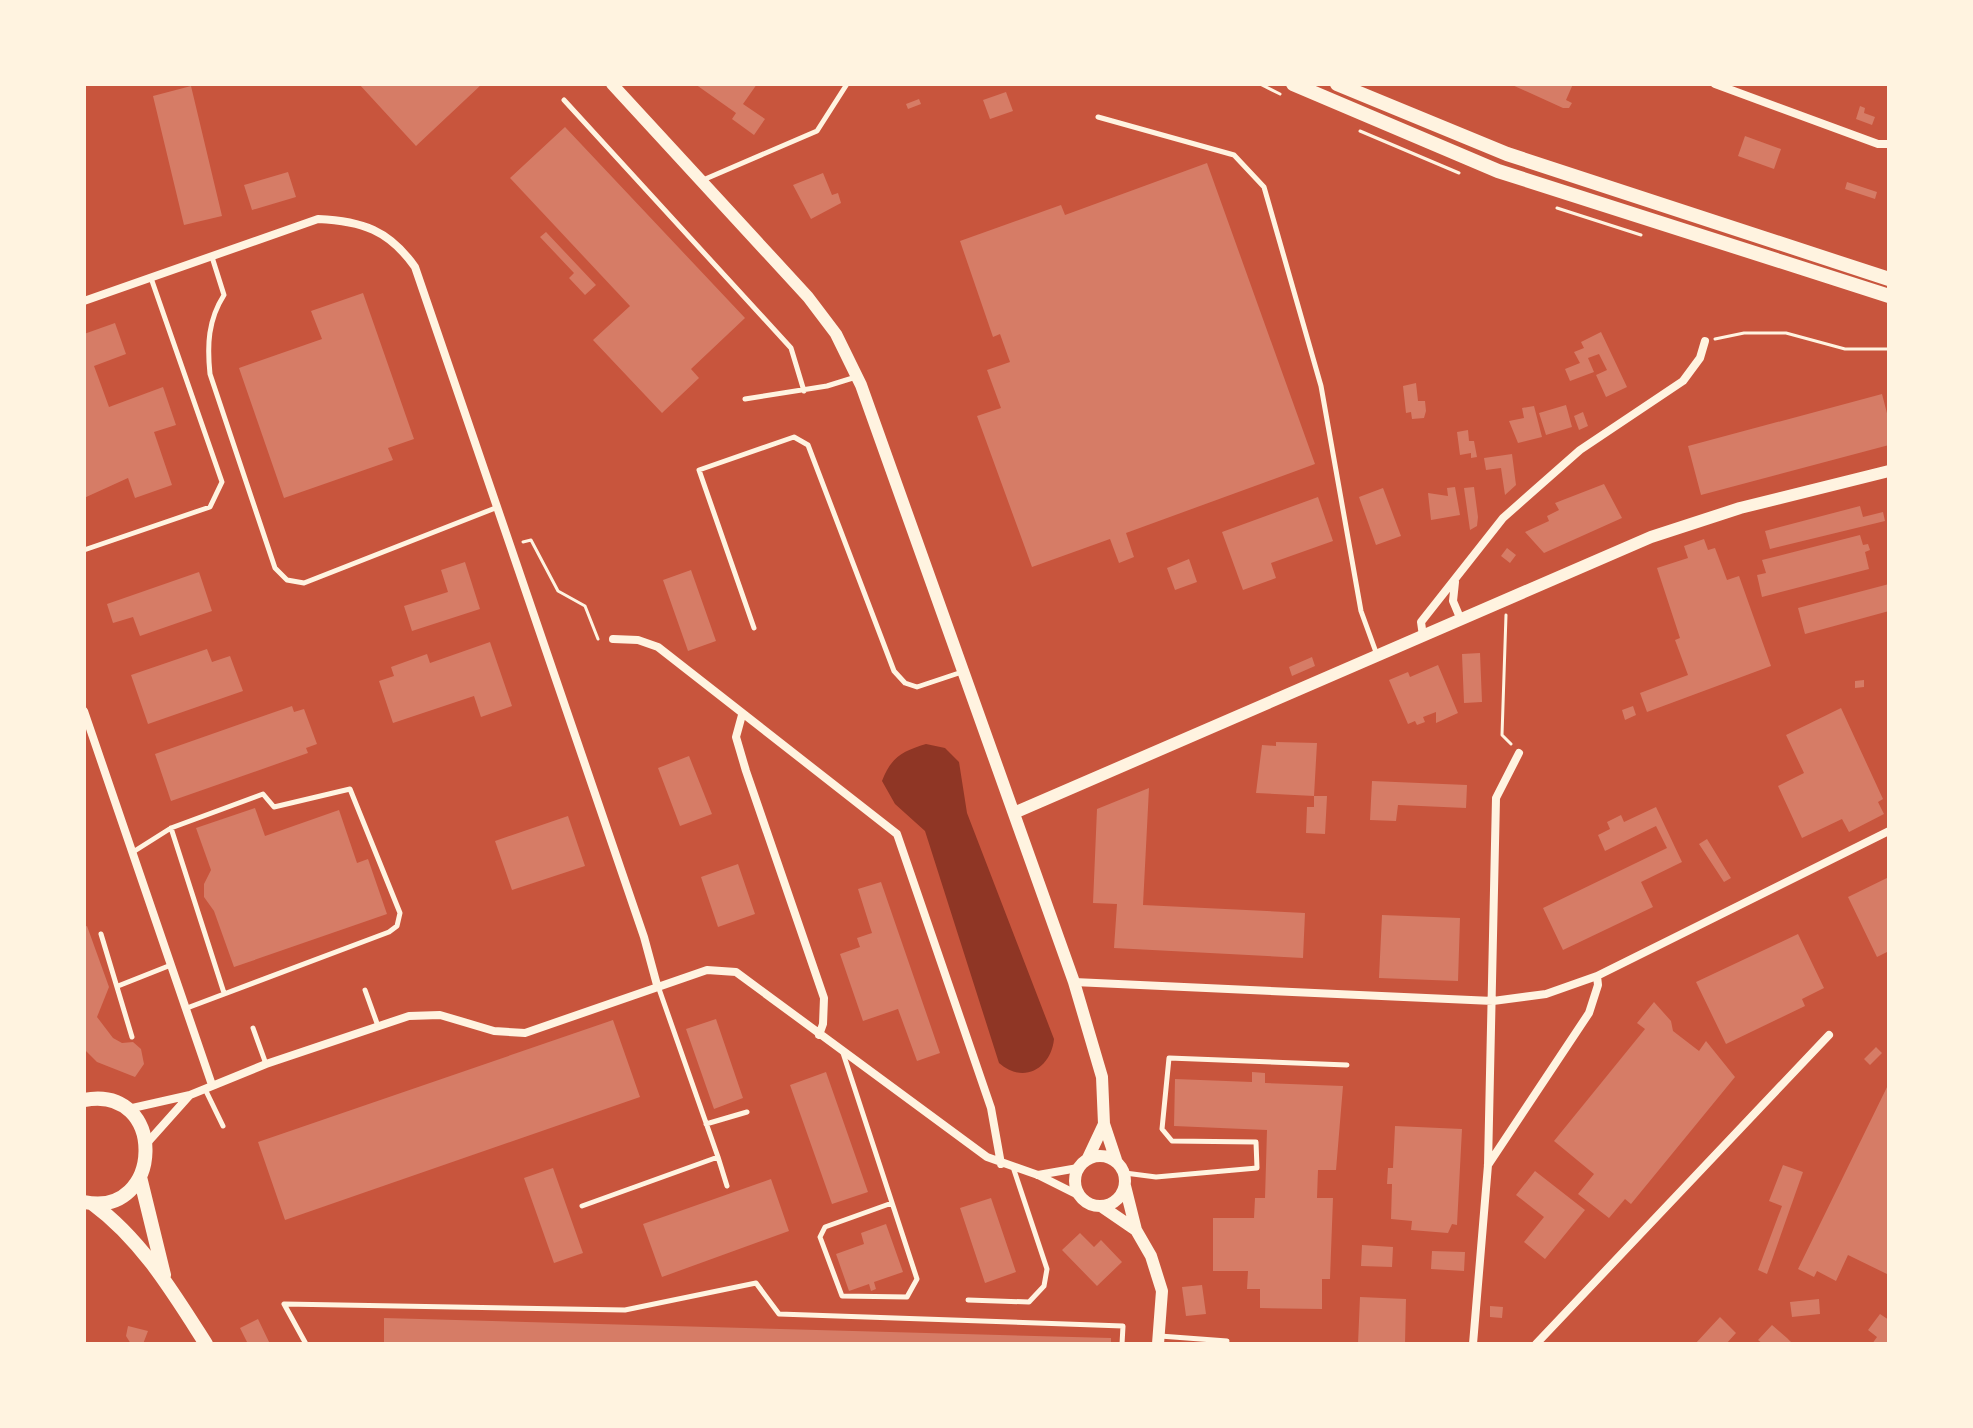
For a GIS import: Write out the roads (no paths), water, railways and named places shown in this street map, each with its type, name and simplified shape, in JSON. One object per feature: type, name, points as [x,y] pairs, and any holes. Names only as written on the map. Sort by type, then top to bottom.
[{"type":"main road","points":[[1293,84],[1498,171],[1889,296]]},
{"type":"main road","points":[[1337,84],[1507,154],[1889,279]]},
{"type":"main road","points":[[87,1096],[128,1109],[140,1125],[147,1143],[146,1165],[140,1177],[120,1197],[88,1203]]},
{"type":"main road","points":[[140,1177],[167,1283]]},
{"type":"main road","points":[[88,1203],[121,1227],[167,1283],[206,1344]]},
{"type":"street","points":[[612,84],[808,297],[836,334],[857,376],[1074,982],[1102,1077],[1104,1124],[1125,1180],[1136,1230],[1151,1256],[1162,1291],[1159,1340]]},
{"type":"street","points":[[1715,84],[1878,144],[1889,144]]},
{"type":"street","points":[[84,301],[318,219],[349,221],[377,231],[401,246],[415,267],[644,937],[657,985]]},
{"type":"street","points":[[1423,636],[1421,622],[1503,518],[1580,450],[1683,381],[1700,358],[1705,341]]},
{"type":"street","points":[[1014,813],[1651,537],[1740,508],[1889,471]]},
{"type":"street","points":[[1456,578],[1452,596],[1461,620]]},
{"type":"street","points":[[613,639],[638,640],[658,647],[897,834],[991,1108],[1001,1164]]},
{"type":"street","points":[[84,711],[187,1008],[209,1087]]},
{"type":"street","points":[[742,715],[736,737],[824,998],[823,1024],[819,1035]]},
{"type":"street","points":[[1473,1344],[1488,1165],[1496,798],[1519,753]]},
{"type":"street","points":[[1074,982],[1493,1001],[1546,994],[1597,976],[1889,831]]},
{"type":"street","points":[[128,1109],[190,1095],[266,1064],[409,1016],[440,1015],[494,1031],[525,1033],[707,970],[736,972],[843,1053],[1001,1164],[1038,1175],[1088,1203],[1101,1206],[1136,1230]]},
{"type":"street","points":[[1488,1165],[1589,1013],[1598,985],[1597,976]]},
{"type":"street","points":[[1536,1344],[1829,1035]]},
{"type":"street","points":[[147,1143],[190,1095]]},
{"type":"street","points":[[1078,1195],[1075,1177],[1078,1168],[1088,1158],[1104,1124]]},
{"type":"street","points":[[1088,1158],[1102,1155],[1116,1160]]},
{"type":"street","points":[[1038,1175],[1078,1168]]},
{"type":"street","points":[[1101,1206],[1116,1200],[1125,1180]]},
{"type":"lane","points":[[702,181],[817,131],[847,84]]},
{"type":"lane","points":[[564,100],[791,348],[804,391]]},
{"type":"lane","points":[[1098,117],[1221,149],[1249,168],[1264,187],[1321,386],[1361,611],[1378,656]]},
{"type":"lane","points":[[212,256],[224,295],[215,308],[207,343],[210,374],[275,568],[287,580],[304,583],[498,507]]},
{"type":"lane","points":[[84,550],[210,507],[222,482],[151,277]]},
{"type":"lane","points":[[745,399],[804,391],[857,376]]},
{"type":"lane","points":[[754,628],[699,470],[794,437],[808,445],[894,671],[905,683],[917,687],[963,672]]},
{"type":"lane","points":[[133,852],[171,828],[263,794],[274,807],[350,789],[400,913],[397,926],[389,932],[187,1008]]},
{"type":"lane","points":[[171,828],[224,993]]},
{"type":"lane","points":[[101,934],[132,1037]]},
{"type":"lane","points":[[118,986],[172,965]]},
{"type":"lane","points":[[657,985],[727,1186]]},
{"type":"lane","points":[[365,990],[378,1026]]},
{"type":"lane","points":[[253,1028],[266,1064]]},
{"type":"lane","points":[[843,1053],[917,1279],[914,1291],[907,1297],[842,1296],[820,1237],[825,1227],[892,1203]]},
{"type":"lane","points":[[1125,1180],[1257,1168],[1256,1142],[1172,1141],[1162,1129],[1169,1058],[1347,1065]]},
{"type":"lane","points":[[209,1087],[223,1126]]},
{"type":"lane","points":[[706,1124],[747,1112]]},
{"type":"lane","points":[[582,1206],[718,1157]]},
{"type":"lane","points":[[968,1300],[1029,1302],[1044,1286],[1047,1269],[1014,1170]]},
{"type":"lane","points":[[306,1344],[284,1304],[625,1310],[756,1283],[779,1314],[1123,1326],[1122,1344]]},
{"type":"lane","points":[[1159,1340],[1227,1341]]}]
